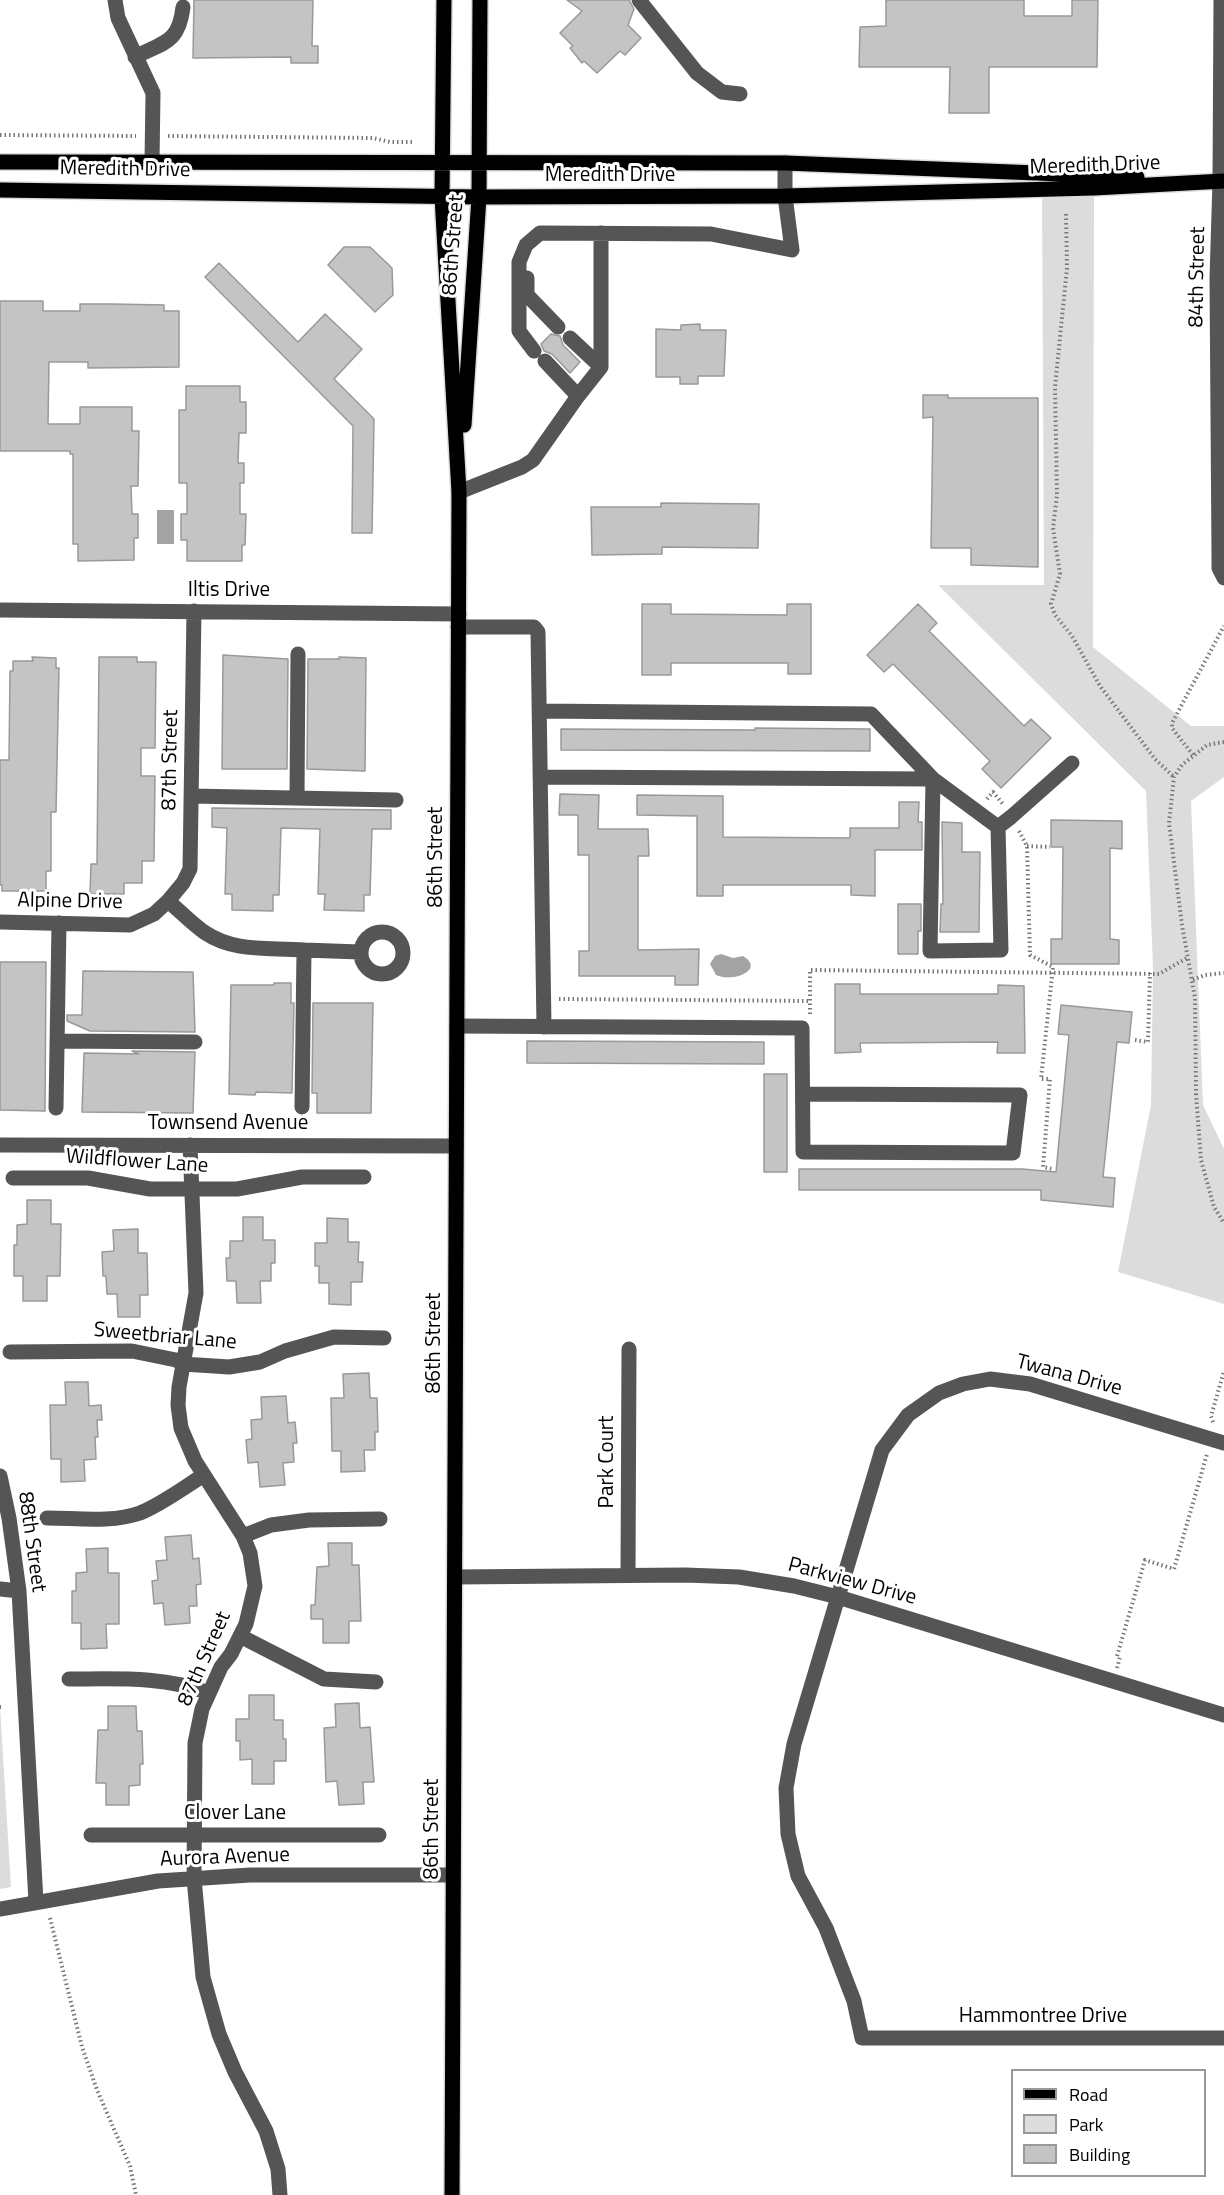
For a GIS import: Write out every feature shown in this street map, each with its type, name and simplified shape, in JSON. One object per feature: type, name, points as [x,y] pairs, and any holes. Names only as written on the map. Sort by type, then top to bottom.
[{"type":"main road","name":"86th Street","points":[[444,0],[442,197],[459,492]]},
{"type":"main road","name":"86th Street","points":[[452,2195],[459,492],[479,197],[480,0]]},
{"type":"main road","name":"Meredith Drive","points":[[0,162],[785,163],[1222,181]]},
{"type":"main road","name":"Meredith Drive","points":[[0,190],[442,197],[785,196],[1094,188],[1222,181]]},
{"type":"street","points":[[115,0],[118,18],[153,93],[153,162]]},
{"type":"street","points":[[639,0],[697,73],[723,92],[740,94]]},
{"type":"street","name":"84th Street","points":[[1221,0],[1222,181],[1217,278],[1219,568],[1224,578]]},
{"type":"street","points":[[135,57],[172,38],[181,25],[183,7]]},
{"type":"street","points":[[534,351],[519,331],[519,262],[526,246],[540,233],[711,234],[792,250],[785,196],[785,163]]},
{"type":"street","points":[[459,492],[533,460],[601,367],[601,233]]},
{"type":"street","points":[[526,246],[527,295],[558,327]]},
{"type":"street","points":[[570,338],[601,367]]},
{"type":"street","points":[[545,362],[578,396]]},
{"type":"street","name":"Iltis Drive","points":[[0,610],[194,611],[458,620],[534,627],[538,632],[539,646],[540,711]]},
{"type":"street","name":"87th Street","points":[[168,901],[183,883],[190,869],[194,611]]},
{"type":"street","points":[[297,798],[298,654]]},
{"type":"street","points":[[544,1027],[540,711],[871,714],[933,779],[998,827]]},
{"type":"street","points":[[998,827],[1071,763]]},
{"type":"street","points":[[540,777],[933,779]]},
{"type":"street","points":[[933,779],[930,951],[1001,950],[998,827]]},
{"type":"street","points":[[191,796],[396,800]]},
{"type":"street","points":[[168,901],[202,931],[222,942],[241,948],[360,952]]},
{"type":"street","name":"Alpine Drive","points":[[0,922],[130,925],[154,914],[168,901]]},
{"type":"street","points":[[56,1108],[59,923]]},
{"type":"street","points":[[302,1107],[304,950]]},
{"type":"street","points":[[457,1026],[802,1028],[803,1152],[1013,1153],[1020,1095],[803,1094]]},
{"type":"street","points":[[57,1041],[195,1042]]},
{"type":"street","name":"Townsend Avenue","points":[[0,1145],[456,1146]]},
{"type":"street","name":"87th Street","points":[[190,1145],[196,1293],[178,1405],[181,1428],[195,1461],[243,1536],[250,1553],[255,1586],[246,1624],[231,1654],[221,1667],[202,1709],[195,1743],[194,1878],[203,1977],[219,2034],[235,2072],[266,2131],[278,2169],[280,2195]]},
{"type":"street","name":"Wildflower Lane","points":[[13,1178],[88,1178],[150,1189],[237,1189],[302,1177],[364,1177]]},
{"type":"street","name":"Sweetbriar Lane","points":[[10,1352],[132,1352],[176,1360],[183,1364],[229,1367],[260,1362],[285,1351],[334,1337],[384,1338]]},
{"type":"street","name":"Park Court","points":[[628,1575],[629,1349]]},
{"type":"street","name":"Twana Drive","points":[[862,2038],[854,2001],[826,1928],[798,1876],[788,1834],[786,1788],[794,1744],[882,1450],[908,1415],[939,1393],[963,1384],[990,1379],[1030,1384],[1215,1440]]},
{"type":"street","points":[[47,1518],[111,1518],[139,1513],[204,1475]]},
{"type":"street","name":"88th Street","points":[[0,1476],[9,1518],[19,1591],[36,1902]]},
{"type":"street","points":[[243,1536],[271,1525],[309,1520],[380,1519]]},
{"type":"street","name":"Parkview Drive","points":[[455,1577],[685,1575],[739,1577],[794,1586],[838,1597],[1224,1715]]},
{"type":"street","points":[[0,1589],[19,1591]]},
{"type":"street","points":[[240,1636],[324,1679],[376,1682]]},
{"type":"street","points":[[69,1679],[158,1680],[189,1685],[209,1693]]},
{"type":"street","name":"Clover Lane","points":[[92,1835],[379,1835]]},
{"type":"street","name":"Aurora Avenue","points":[[0,1909],[158,1881],[194,1878],[250,1875],[453,1875]]},
{"type":"street","name":"Hammontree Drive","points":[[862,2038],[1224,2038]]},
{"type":"path","points":[[0,135],[372,138],[390,142],[415,142]]},
{"type":"path","points":[[1066,214],[1067,268],[1055,387],[1057,495],[1053,528],[1060,574],[1051,604],[1055,615],[1072,636],[1100,686],[1155,759],[1174,777]]},
{"type":"path","points":[[1193,755],[1172,728],[1172,723],[1224,626]]},
{"type":"path","points":[[1224,742],[1207,745],[1193,755],[1174,777],[1169,823],[1187,958],[1194,980],[1196,1094],[1201,1160],[1214,1207],[1224,1223]]},
{"type":"path","points":[[976,810],[993,792],[1011,817],[1027,846],[1030,955],[1053,967],[1041,1078],[1050,1079],[1043,1167],[1053,1168]]},
{"type":"path","points":[[1027,846],[1050,847]]},
{"type":"path","points":[[802,1028],[810,1029],[810,970],[1159,974],[1187,958]]},
{"type":"path","points":[[1194,980],[1205,975],[1224,973]]},
{"type":"path","points":[[1135,1040],[1148,1042],[1150,974]]},
{"type":"path","points":[[544,998],[810,1001]]},
{"type":"path","points":[[1117,1656],[1145,1560],[1174,1569],[1215,1440],[1211,1416],[1224,1371]]},
{"type":"path","points":[[50,1918],[82,2047],[97,2090],[130,2166],[136,2195]]},
{"type":"green space","points":[[1094,188],[1093,647],[1191,726],[1224,726],[1224,777],[1191,801],[1203,1105],[1224,1149],[1224,1304],[1118,1272],[1151,1105],[1153,967],[1146,791],[938,585],[1044,585],[1042,189]]},
{"type":"green space","points":[[0,1707],[11,1887],[0,1889]]},
{"type":"shaded area","points":[[157,510],[174,510],[174,544],[157,544]]},
{"type":"shaded area","points":[[721,954],[733,958],[743,956],[751,966],[744,974],[738,976],[716,975],[710,964],[715,956]]},
{"type":"building","points":[[194,0],[313,0],[312,46],[318,46],[318,63],[291,63],[291,57],[193,58]]},
{"type":"building","points":[[567,0],[629,0],[634,9],[628,25],[641,38],[625,55],[620,51],[597,73],[584,61],[582,63],[570,48],[573,46],[560,33],[582,11]]},
{"type":"building","points":[[886,0],[1024,0],[1024,16],[1072,16],[1072,0],[1098,0],[1097,67],[989,67],[989,113],[949,113],[950,67],[859,67],[860,27],[886,26]]},
{"type":"building","points":[[344,247],[370,247],[392,268],[393,295],[375,312],[328,265]]},
{"type":"building","points":[[219,263],[298,342],[325,314],[362,349],[334,379],[374,419],[372,533],[352,533],[353,426],[205,277]]},
{"type":"building","points":[[0,301],[43,301],[43,311],[80,311],[80,304],[112,304],[164,305],[164,311],[179,311],[179,367],[88,368],[88,362],[49,362],[48,424],[80,424],[80,407],[132,407],[132,431],[139,431],[138,486],[131,486],[132,514],[138,514],[138,538],[134,538],[134,560],[78,561],[78,544],[73,544],[73,454],[70,454],[70,451],[0,451]]},
{"type":"building","points":[[700,324],[700,330],[726,330],[724,376],[698,376],[698,384],[680,384],[680,377],[656,377],[656,329],[681,330],[681,325]]},
{"type":"building","points":[[551,334],[560,336],[563,345],[580,362],[570,373],[552,354],[544,351],[541,344]]},
{"type":"building","points":[[186,386],[240,386],[240,402],[246,402],[246,433],[239,433],[238,463],[244,463],[244,483],[240,483],[240,514],[246,514],[242,561],[187,561],[187,540],[181,540],[181,514],[187,514],[187,483],[179,483],[179,410],[186,410]]},
{"type":"building","points":[[923,395],[948,395],[948,398],[1038,398],[1038,567],[971,565],[971,548],[931,548],[933,417],[923,418]]},
{"type":"building","points":[[661,503],[759,504],[758,548],[662,547],[662,554],[592,555],[591,507],[661,507]]},
{"type":"building","points":[[642,604],[671,604],[671,614],[787,615],[787,604],[811,604],[811,674],[788,674],[788,663],[671,663],[671,675],[642,675]]},
{"type":"building","points":[[918,604],[937,623],[929,631],[1024,726],[1031,719],[1051,738],[1001,788],[982,769],[990,761],[893,664],[884,672],[867,655]]},
{"type":"building","points":[[223,655],[288,659],[287,769],[222,769]]},
{"type":"building","points":[[32,657],[56,658],[56,668],[59,668],[56,812],[51,812],[51,871],[46,871],[46,891],[2,891],[2,885],[0,885],[0,760],[9,760],[10,671],[13,671],[13,661],[33,661]]},
{"type":"building","points":[[99,657],[137,657],[137,662],[156,662],[155,748],[141,748],[141,776],[155,776],[154,861],[142,861],[142,883],[124,883],[124,894],[90,894],[91,864],[97,864]]},
{"type":"building","points":[[339,657],[366,658],[365,771],[307,769],[308,659],[339,659]]},
{"type":"building","points":[[755,728],[870,729],[870,751],[561,750],[561,729],[755,730]]},
{"type":"building","points":[[560,794],[599,795],[598,829],[648,829],[649,856],[638,856],[638,950],[699,949],[698,985],[675,985],[675,976],[579,976],[579,951],[589,951],[589,855],[578,855],[578,815],[559,815]]},
{"type":"building","points":[[637,795],[723,796],[723,837],[850,838],[850,828],[899,828],[899,802],[919,802],[918,822],[922,822],[922,850],[875,850],[875,896],[851,895],[851,885],[723,885],[723,896],[697,896],[697,816],[637,815]]},
{"type":"building","points":[[212,808],[391,810],[391,829],[372,829],[370,895],[364,895],[364,911],[324,910],[325,894],[318,894],[320,829],[281,828],[279,895],[273,895],[273,911],[232,910],[232,894],[225,894],[227,828],[212,827]]},
{"type":"building","points":[[1051,820],[1122,821],[1122,849],[1110,848],[1110,939],[1119,940],[1119,964],[1051,964],[1051,939],[1062,939],[1063,847],[1051,847]]},
{"type":"building","points":[[942,822],[962,823],[962,852],[980,852],[979,932],[940,932],[941,904],[943,904]]},
{"type":"building","points":[[898,904],[921,904],[918,954],[898,954]]},
{"type":"building","points":[[0,962],[46,962],[45,1111],[0,1110]]},
{"type":"building","points":[[83,971],[193,972],[195,1032],[90,1031],[67,1021],[67,1015],[82,1015]]},
{"type":"building","points":[[274,983],[291,983],[291,1003],[294,1003],[292,1093],[229,1094],[231,985],[274,985]]},
{"type":"building","points":[[835,984],[860,984],[860,994],[998,994],[998,985],[1024,986],[1025,1053],[997,1053],[998,1042],[860,1043],[861,1052],[835,1053]]},
{"type":"building","points":[[313,1003],[373,1003],[371,1113],[317,1113],[317,1093],[312,1093]]},
{"type":"building","points":[[1061,1005],[1132,1012],[1129,1043],[1117,1042],[1103,1177],[1115,1178],[1113,1207],[1041,1200],[1041,1190],[799,1190],[799,1169],[1022,1169],[1056,1172],[1069,1035],[1058,1034]]},
{"type":"building","points":[[527,1041],[764,1042],[764,1064],[527,1063]]},
{"type":"building","points":[[132,1051],[195,1052],[193,1113],[82,1112],[84,1053],[139,1054]]},
{"type":"building","points":[[764,1074],[787,1074],[787,1172],[764,1172]]},
{"type":"building","points":[[27,1200],[51,1200],[51,1224],[61,1224],[60,1276],[47,1276],[47,1301],[23,1301],[23,1276],[14,1276],[14,1245],[17,1245],[17,1225],[27,1224]]},
{"type":"building","points":[[243,1217],[263,1217],[263,1240],[275,1240],[275,1263],[271,1263],[271,1281],[260,1281],[261,1303],[237,1303],[236,1281],[227,1281],[226,1258],[230,1258],[230,1241],[243,1241]]},
{"type":"building","points":[[327,1218],[348,1219],[348,1242],[359,1242],[358,1262],[363,1262],[362,1282],[351,1282],[351,1305],[329,1304],[329,1283],[319,1283],[319,1266],[315,1266],[315,1243],[327,1243]]},
{"type":"building","points":[[138,1229],[138,1253],[147,1253],[148,1295],[140,1295],[140,1317],[118,1317],[117,1294],[107,1294],[106,1276],[103,1276],[102,1252],[114,1251],[113,1230]]},
{"type":"building","points":[[369,1373],[370,1398],[377,1398],[378,1432],[375,1432],[375,1450],[364,1450],[365,1471],[341,1472],[341,1451],[332,1451],[331,1398],[344,1398],[343,1374]]},
{"type":"building","points":[[65,1382],[88,1382],[89,1406],[101,1405],[102,1420],[97,1420],[98,1437],[95,1437],[96,1459],[84,1460],[85,1481],[61,1482],[61,1459],[51,1459],[50,1405],[66,1405]]},
{"type":"building","points":[[286,1396],[288,1423],[295,1422],[297,1443],[293,1443],[294,1462],[283,1463],[285,1485],[260,1487],[258,1462],[248,1463],[246,1440],[252,1439],[251,1420],[262,1419],[261,1397]]},
{"type":"building","points":[[191,1535],[193,1559],[199,1558],[201,1584],[196,1585],[197,1606],[189,1606],[190,1623],[165,1625],[163,1603],[154,1604],[152,1581],[158,1580],[156,1561],[167,1560],[165,1537]]},
{"type":"building","points":[[328,1543],[352,1543],[352,1565],[359,1565],[361,1621],[349,1621],[349,1643],[323,1643],[323,1619],[311,1619],[311,1605],[315,1605],[317,1567],[329,1566]]},
{"type":"building","points":[[108,1548],[108,1573],[119,1573],[119,1624],[106,1624],[107,1648],[81,1649],[81,1623],[72,1623],[72,1591],[76,1591],[76,1573],[87,1572],[86,1549]]},
{"type":"building","points":[[249,1695],[274,1695],[274,1720],[283,1720],[286,1761],[274,1761],[274,1784],[252,1784],[252,1759],[240,1760],[240,1741],[236,1741],[236,1719],[249,1719]]},
{"type":"building","points":[[359,1703],[360,1728],[370,1727],[374,1782],[363,1782],[364,1804],[339,1805],[337,1781],[326,1782],[324,1728],[336,1727],[335,1704]]},
{"type":"building","points":[[108,1706],[136,1706],[137,1731],[142,1731],[143,1764],[140,1764],[140,1785],[129,1786],[129,1805],[106,1805],[106,1783],[96,1783],[98,1730],[108,1730]]}]
